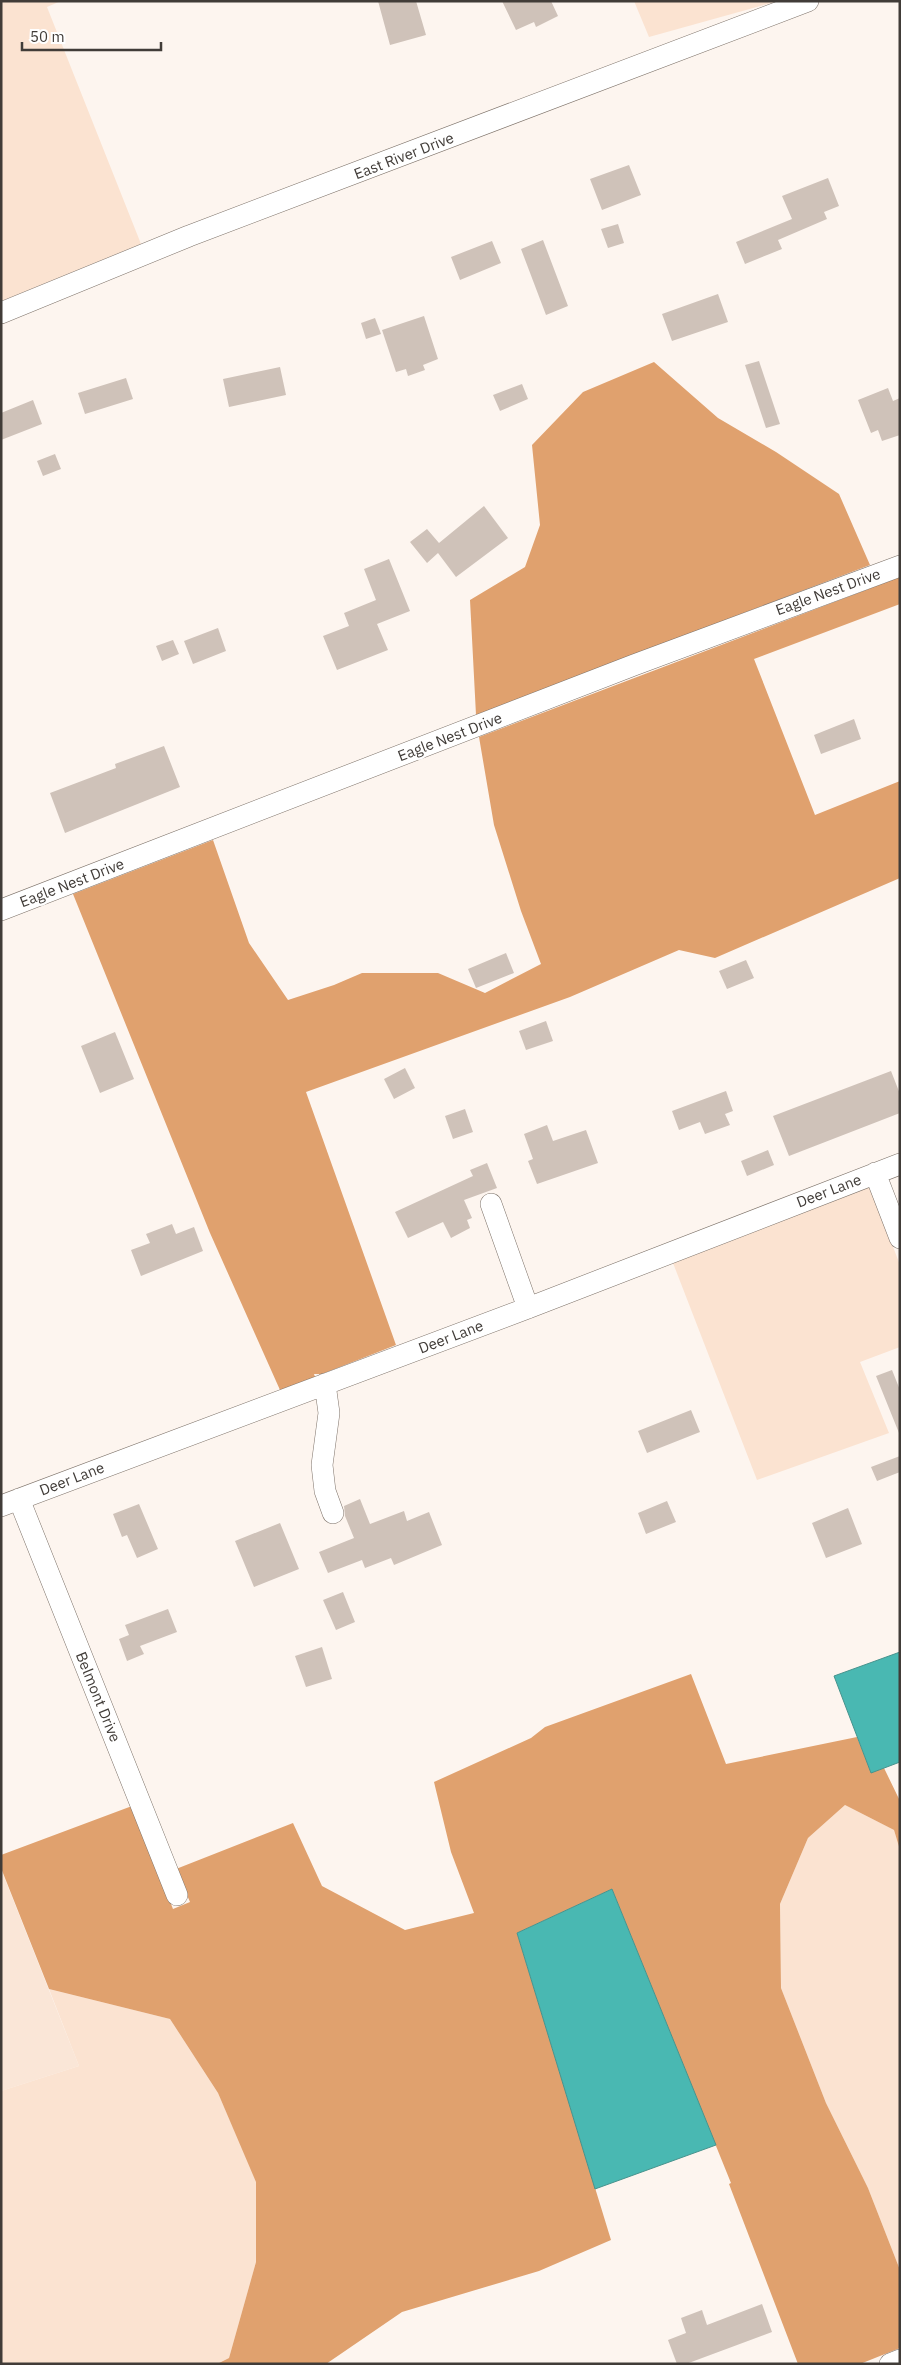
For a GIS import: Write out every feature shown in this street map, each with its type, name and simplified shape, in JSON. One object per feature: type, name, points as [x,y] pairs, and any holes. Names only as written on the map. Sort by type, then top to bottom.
[{"type":"street","name":"East River Drive","points":[[1,313],[189,236],[808,1]]},
{"type":"street","name":"Eagle Nest Drive","points":[[1,910],[624,669],[900,566]]},
{"type":"street","name":"Deer Lane","points":[[10,1503],[528,1308],[900,1164]]},
{"type":"street","points":[[875,1173],[900,1238]]},
{"type":"street","points":[[491,1204],[528,1308]]},
{"type":"street","points":[[325,1384],[330,1413],[322,1465],[326,1490],[333,1514]]},
{"type":"street","name":"Belmont Drive","points":[[10,1503],[177,1896]]},
{"type":"street","points":[[890,2364],[900,2360]]},
{"type":"shaded area","points":[[1,1],[61,1],[47,7],[141,244],[2,301]]},
{"type":"shaded area","points":[[634,1],[778,1],[649,37]]},
{"type":"shaded area","points":[[654,362],[718,418],[776,452],[839,494],[870,565],[476,715],[470,600],[525,567],[540,525],[532,445],[583,392]]},
{"type":"shaded area","points":[[900,577],[900,604],[754,659],[815,815],[900,781],[900,878],[715,958],[679,950],[570,997],[306,1092],[396,1345],[322,1374],[314,1374],[315,1377],[280,1390],[210,1233],[73,894],[213,840],[249,943],[288,1000],[334,985],[362,973],[438,973],[485,993],[541,964],[521,911],[494,825],[479,737]]},
{"type":"shaded area","points":[[870,1187],[900,1265],[900,1347],[860,1362],[889,1433],[757,1480],[673,1263]]},
{"type":"shaded area","points":[[691,1674],[726,1764],[857,1737],[871,1772],[884,1768],[900,1801],[900,1850],[894,1830],[845,1805],[808,1838],[780,1904],[781,1988],[826,2103],[868,2188],[900,2270],[900,2348],[860,2364],[798,2364],[729,2184],[731,2183],[612,1889],[517,1933],[611,2240],[539,2271],[402,2312],[326,2364],[217,2364],[229,2358],[256,2262],[256,2182],[218,2093],[170,2019],[49,1989],[1,1868],[1,1855],[132,1806],[173,1909],[190,1902],[176,1869],[293,1823],[322,1886],[405,1930],[474,1913],[451,1852],[434,1782],[531,1738],[545,1727]]},
{"type":"shaded area","points":[[845,1805],[894,1830],[900,1850],[900,2270],[868,2188],[826,2103],[781,1988],[780,1904],[808,1838]]},
{"type":"shaded area","points":[[1,1869],[79,2066],[1,2091]]},
{"type":"shaded area","points":[[49,1989],[170,2019],[218,2093],[257,2182],[256,2262],[229,2358],[217,2364],[1,2364],[1,2091],[79,2066]]},
{"type":"water","points":[[900,1652],[900,1762],[871,1773],[834,1676]]},
{"type":"water","points":[[612,1889],[716,2145],[595,2189],[517,1933]]},
{"type":"building","points":[[378,1],[416,1],[426,35],[390,45]]},
{"type":"building","points":[[502,1],[551,1],[558,16],[536,27],[534,22],[516,30]]},
{"type":"building","points":[[629,165],[641,195],[602,210],[590,179]]},
{"type":"building","points":[[828,178],[839,206],[824,212],[827,219],[778,240],[782,249],[745,264],[736,242],[792,219],[782,196]]},
{"type":"building","points":[[618,224],[624,243],[608,248],[601,229]]},
{"type":"building","points":[[543,240],[568,306],[546,315],[521,249]]},
{"type":"building","points":[[492,241],[501,263],[460,280],[451,257]]},
{"type":"building","points":[[718,294],[728,322],[672,341],[662,314]]},
{"type":"building","points":[[424,316],[438,359],[423,365],[425,370],[408,376],[406,369],[396,372],[382,330]]},
{"type":"building","points":[[375,318],[381,334],[366,339],[361,323]]},
{"type":"building","points":[[759,361],[780,424],[766,428],[745,365]]},
{"type":"building","points":[[280,367],[286,395],[229,407],[223,379]]},
{"type":"building","points":[[126,378],[133,399],[85,414],[78,393]]},
{"type":"building","points":[[522,384],[528,399],[500,411],[493,395]]},
{"type":"building","points":[[888,388],[893,401],[900,398],[900,435],[882,441],[878,430],[871,433],[858,400]]},
{"type":"building","points":[[33,400],[42,424],[1,440],[1,413]]},
{"type":"building","points":[[55,454],[61,469],[43,476],[37,461]]},
{"type":"building","points":[[484,506],[508,538],[456,577],[438,553],[427,563],[410,542],[427,529],[439,543]]},
{"type":"building","points":[[389,559],[410,611],[377,624],[388,650],[337,670],[323,636],[349,626],[344,613],[376,600],[364,569]]},
{"type":"building","points":[[218,628],[226,651],[193,664],[184,641]]},
{"type":"building","points":[[173,640],[179,654],[162,661],[156,646]]},
{"type":"building","points":[[854,719],[861,739],[821,754],[814,735]]},
{"type":"building","points":[[164,746],[180,787],[65,833],[50,793],[116,768],[115,764]]},
{"type":"building","points":[[506,953],[514,973],[476,988],[468,969]]},
{"type":"building","points":[[746,960],[754,978],[727,989],[719,971]]},
{"type":"building","points":[[546,1021],[553,1041],[526,1050],[519,1031]]},
{"type":"building","points":[[115,1032],[134,1079],[100,1093],[81,1046]]},
{"type":"building","points":[[405,1068],[415,1088],[394,1099],[384,1079]]},
{"type":"building","points":[[891,1071],[900,1094],[900,1113],[789,1156],[773,1116]]},
{"type":"building","points":[[726,1091],[733,1111],[725,1114],[730,1125],[705,1134],[700,1122],[679,1130],[672,1111]]},
{"type":"building","points":[[465,1109],[473,1132],[453,1139],[445,1116]]},
{"type":"building","points":[[547,1125],[553,1141],[586,1130],[598,1163],[537,1184],[528,1161],[533,1159],[524,1134]]},
{"type":"building","points":[[768,1150],[774,1165],[747,1176],[741,1161]]},
{"type":"building","points":[[487,1163],[497,1188],[464,1200],[472,1218],[467,1220],[470,1228],[451,1238],[443,1222],[408,1238],[395,1212],[473,1176],[470,1170]]},
{"type":"building","points":[[172,1224],[176,1234],[194,1227],[203,1251],[141,1276],[131,1250],[150,1243],[146,1234]]},
{"type":"building","points":[[892,1370],[900,1390],[899,1433],[876,1376]]},
{"type":"building","points":[[691,1410],[700,1432],[647,1453],[638,1431]]},
{"type":"building","points":[[900,1456],[900,1472],[877,1481],[871,1467]]},
{"type":"building","points":[[360,1499],[370,1524],[404,1511],[407,1521],[429,1512],[442,1545],[394,1565],[391,1558],[365,1568],[362,1560],[328,1573],[319,1552],[354,1538],[345,1516],[344,1506]]},
{"type":"building","points":[[667,1501],[676,1522],[646,1534],[638,1513]]},
{"type":"building","points":[[139,1504],[158,1549],[137,1558],[127,1535],[122,1537],[113,1514]]},
{"type":"building","points":[[848,1508],[862,1544],[826,1558],[812,1523]]},
{"type":"building","points":[[280,1523],[299,1569],[254,1587],[235,1541]]},
{"type":"building","points":[[343,1592],[355,1622],[336,1630],[323,1600]]},
{"type":"building","points":[[168,1609],[177,1632],[140,1646],[144,1654],[127,1661],[119,1639],[129,1635],[125,1625]]},
{"type":"building","points":[[322,1647],[332,1679],[306,1687],[295,1656]]},
{"type":"building","points":[[762,2304],[772,2332],[686,2364],[677,2364],[668,2340],[686,2333],[681,2318],[702,2310],[707,2325]]}]
